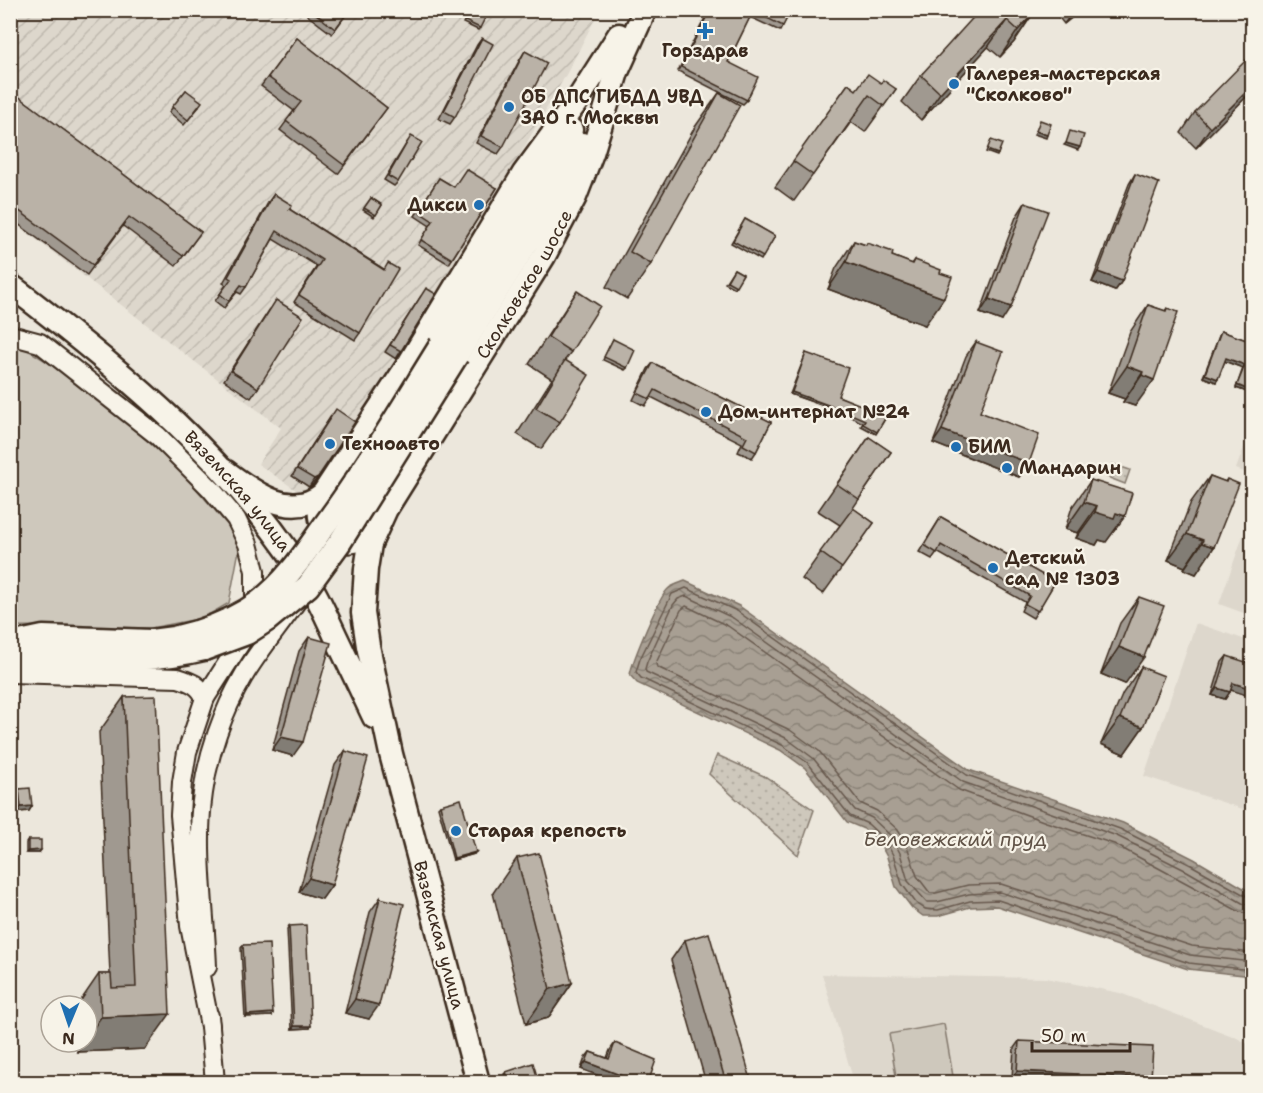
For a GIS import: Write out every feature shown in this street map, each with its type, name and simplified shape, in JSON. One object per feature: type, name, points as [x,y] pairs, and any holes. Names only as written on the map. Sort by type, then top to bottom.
[{"type":"main road","points":[[10,644],[43,637],[200,641],[247,633],[267,620],[308,586],[339,542],[449,350],[572,129],[631,10]]},
{"type":"main road","name":"Сколковское шоссе","points":[[373,537],[386,509],[544,256],[565,217],[592,153],[617,72],[645,10]]},
{"type":"main road","points":[[225,471],[255,493],[275,502],[293,505],[309,502],[323,494],[410,362],[524,173],[575,104],[619,35]]},
{"type":"main road","points":[[10,660],[178,656],[247,610],[275,588],[293,569],[351,490],[548,209],[617,72]]},
{"type":"main road","name":"Вяземская улица","points":[[10,285],[122,376],[225,471],[277,536],[314,591],[391,754]]},
{"type":"main road","name":"Вяземская улица","points":[[373,537],[366,569],[363,613],[368,646],[391,754],[478,1083]]},
{"type":"street","points":[[10,335],[40,343],[158,436],[211,489],[236,519],[248,544],[255,572],[255,599],[251,619],[241,642],[205,698],[187,752],[180,815],[190,926],[210,1026]]},
{"type":"street","points":[[323,494],[318,504],[318,520],[323,530],[331,538],[346,544],[373,537]]},
{"type":"street","points":[[215,1083],[210,1026],[201,824],[202,795],[212,748],[242,678],[308,586]]},
{"type":"street","points":[[10,634],[43,637]]},
{"type":"street","points":[[10,673],[178,678],[192,682],[199,687],[205,698]]},
{"type":"shaded area","points":[[10,11],[599,11],[567,73],[508,175],[498,209],[317,490],[299,492],[258,464],[281,428],[11,220]]},
{"type":"shaded area","points":[[11,344],[28,350],[67,374],[134,429],[182,472],[236,535],[239,550],[229,603],[203,618],[151,628],[11,626]]},
{"type":"shaded area","points":[[1252,425],[1252,475],[1236,469]]},
{"type":"shaded area","points":[[1112,464],[1130,470],[1125,484],[1107,477]]},
{"type":"shaded area","points":[[1252,510],[1252,616],[1219,604]]},
{"type":"shaded area","points":[[1196,623],[1252,642],[1252,812],[1144,776]]},
{"type":"shaded area","points":[[717,755],[766,777],[814,810],[798,855],[709,774]]},
{"type":"shaded area","points":[[822,974],[1046,978],[1120,993],[1235,1037],[1252,1046],[1252,1068],[1245,1082],[854,1082]]},
{"type":"shaded area","points":[[944,1024],[954,1082],[897,1082],[889,1034]]},
{"type":"water","name":"Беловежский пруд","points":[[685,581],[739,606],[969,770],[1123,823],[1194,859],[1252,893],[1252,976],[1188,969],[997,906],[970,907],[938,916],[923,916],[912,908],[896,887],[887,857],[880,844],[864,829],[847,822],[805,768],[780,750],[637,683],[630,675],[646,630],[664,594],[674,585]]},
{"type":"building","points":[[311,10],[346,10],[348,12],[335,29]]},
{"type":"building","points":[[710,10],[791,10],[783,26],[753,11],[728,62],[758,77],[747,100],[681,67]]},
{"type":"building","points":[[980,10],[992,10],[993,12],[995,10],[1027,10],[1032,15],[1018,30],[1007,20],[940,93],[921,75]]},
{"type":"building","points":[[470,11],[485,18],[480,28],[465,21]]},
{"type":"building","points":[[297,38],[387,108],[344,165],[286,121],[301,102],[268,77]]},
{"type":"building","points":[[482,38],[493,44],[455,117],[444,111]]},
{"type":"building","name":"ОБ ДПС ГИБДД УВД ЗАО г. Москвы","points":[[525,51],[547,63],[503,147],[481,136]]},
{"type":"building","points":[[1252,54],[1252,86],[1210,128],[1195,112]]},
{"type":"building","points":[[868,74],[896,89],[884,106],[869,95],[813,175],[793,161],[848,84],[856,90]]},
{"type":"building","points":[[10,90],[201,232],[183,256],[129,217],[93,265],[10,204]]},
{"type":"building","points":[[186,90],[202,102],[188,120],[172,107]]},
{"type":"building","points":[[719,93],[740,105],[651,264],[630,252]]},
{"type":"building","points":[[1040,120],[1051,124],[1047,135],[1036,131]]},
{"type":"building","points":[[1070,131],[1084,135],[1080,147],[1066,143]]},
{"type":"building","points":[[411,136],[422,142],[398,182],[388,176]]},
{"type":"building","points":[[991,140],[1002,144],[998,154],[987,150]]},
{"type":"building","points":[[466,169],[497,188],[452,259],[421,240],[433,221],[418,211],[439,178],[454,187]]},
{"type":"building","points":[[1135,174],[1159,183],[1122,281],[1098,272]]},
{"type":"building","points":[[274,194],[292,205],[289,209],[384,270],[388,263],[398,269],[360,333],[299,295],[322,260],[277,231],[246,287],[241,285],[229,301],[220,294],[231,279],[228,277]]},
{"type":"building","points":[[371,198],[382,205],[376,215],[364,208]]},
{"type":"building","points":[[1025,203],[1048,211],[1011,307],[989,299]]},
{"type":"building","points":[[745,219],[775,236],[763,257],[733,241]]},
{"type":"building","points":[[854,241],[893,252],[892,256],[913,264],[915,260],[941,270],[940,273],[952,277],[944,298],[846,262]]},
{"type":"building","points":[[734,269],[743,274],[736,286],[727,281]]},
{"type":"building","points":[[426,288],[436,294],[401,351],[390,345]]},
{"type":"building","points":[[577,291],[600,306],[571,352],[548,337]]},
{"type":"building","points":[[276,300],[303,317],[258,388],[231,371]]},
{"type":"building","points":[[1148,305],[1178,312],[1154,380],[1142,375],[1143,372],[1127,366]]},
{"type":"building","points":[[1221,331],[1252,342],[1252,380],[1249,390],[1237,385],[1245,365],[1226,358],[1218,379],[1205,374]]},
{"type":"building","points":[[613,339],[635,350],[627,368],[604,357]]},
{"type":"building","points":[[976,342],[1003,352],[980,412],[1039,435],[1029,463],[942,430]]},
{"type":"building","points":[[806,353],[848,368],[838,396],[886,417],[877,432],[863,424],[865,420],[792,392]]},
{"type":"building","points":[[565,360],[589,375],[560,422],[536,408]]},
{"type":"building","points":[[653,363],[771,422],[756,452],[743,445],[747,437],[655,390],[650,399],[637,393]]},
{"type":"building","points":[[336,409],[355,422],[318,477],[314,479],[297,469]]},
{"type":"building","points":[[869,437],[891,452],[859,499],[837,484]]},
{"type":"building","points":[[1210,476],[1239,484],[1214,547],[1187,534]]},
{"type":"building","points":[[1091,480],[1132,493],[1125,516],[1116,513],[1114,518],[1095,512],[1097,506],[1084,502]]},
{"type":"building","points":[[853,508],[874,523],[842,568],[820,552]]},
{"type":"building","points":[[941,517],[1055,582],[1038,611],[1025,604],[1030,596],[941,545],[937,553],[924,545]]},
{"type":"building","points":[[1139,597],[1164,606],[1144,657],[1119,647]]},
{"type":"building","points":[[309,637],[331,643],[303,742],[281,737]]},
{"type":"building","points":[[1227,656],[1252,664],[1252,689],[1233,683],[1230,692],[1217,688]]},
{"type":"building","points":[[1141,667],[1164,676],[1143,727],[1120,718]]},
{"type":"building","points":[[156,696],[170,1014],[101,1017],[99,974],[111,974],[112,988],[136,987],[124,697]]},
{"type":"building","points":[[345,751],[368,758],[332,885],[309,878]]},
{"type":"building","points":[[30,788],[32,806],[21,807],[19,789]]},
{"type":"building","name":"Старая крепость","points":[[461,799],[476,852],[454,858],[440,805]]},
{"type":"building","points":[[28,840],[41,840],[41,850],[28,851]]},
{"type":"building","points":[[539,853],[572,983],[550,989],[517,858]]},
{"type":"building","points":[[380,898],[404,904],[379,1005],[355,999]]},
{"type":"building","points":[[306,925],[311,1026],[294,1026],[289,926]]},
{"type":"building","points":[[709,933],[752,1083],[726,1083],[685,940]]},
{"type":"building","points":[[269,944],[273,1013],[247,1015],[243,945]]},
{"type":"building","points":[[1019,1041],[1153,1047],[1151,1078],[1099,1075],[1099,1083],[1078,1083],[1078,1074],[1017,1071]]},
{"type":"building","points":[[615,1043],[656,1060],[648,1083],[641,1083],[586,1062],[590,1052],[609,1059]]},
{"type":"building","points":[[533,1063],[539,1083],[510,1083],[506,1072]]},
{"type":"place","name":"Горздрав","points":[[705,31]]},
{"type":"place","name":"Галерея-мастерская \"Сколково\"","points":[[954,84]]},
{"type":"place","name":"ОБ ДПС ГИБДД УВД ЗАО г. Москвы","points":[[509,107]]},
{"type":"place","name":"Дикси","points":[[479,205]]},
{"type":"place","name":"Дом-интернат №24","points":[[706,412]]},
{"type":"place","name":"Техноавто","points":[[330,444]]},
{"type":"place","name":"БИМ","points":[[956,447]]},
{"type":"place","name":"Мандарин","points":[[1007,468]]},
{"type":"place","name":"Детский сад № 1303","points":[[993,568]]},
{"type":"place","name":"Старая крепость","points":[[456,831]]}]
